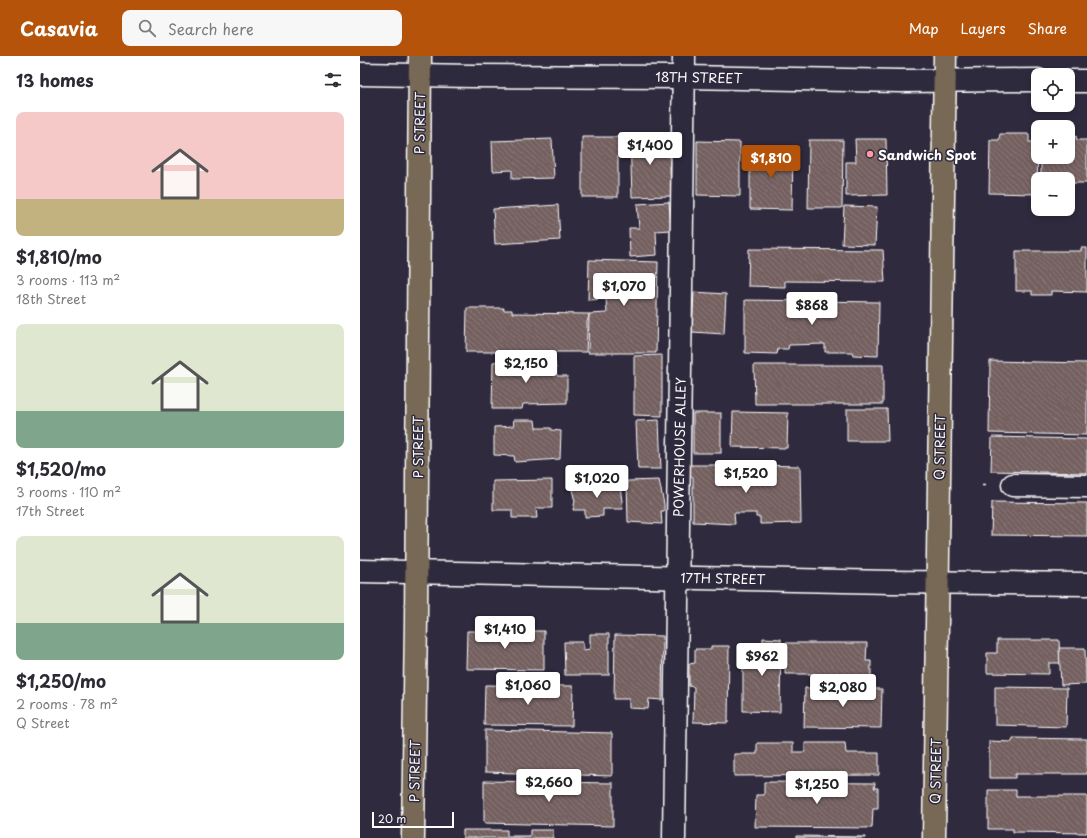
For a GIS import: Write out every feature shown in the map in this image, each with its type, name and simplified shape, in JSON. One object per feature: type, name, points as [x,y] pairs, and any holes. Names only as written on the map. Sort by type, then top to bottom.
[{"type":"main road","name":"Q STREET","points":[[934,838],[945,56]]},
{"type":"main road","name":"P STREET","points":[[413,838],[420,65]]},
{"type":"street","name":"18TH STREET","points":[[360,74],[420,65],[684,66],[900,81],[1031,80]]},
{"type":"street","name":"POWERHOUSE ALLEY","points":[[674,838],[684,66]]},
{"type":"street","points":[[1075,81],[1087,81]]},
{"type":"street","points":[[1013,485],[1087,486]]},
{"type":"street","name":"17TH STREET","points":[[360,571],[1087,584]]},
{"type":"building","points":[[1000,134],[1029,134],[1029,142],[1031,142],[1031,164],[1038,164],[1037,172],[1031,172],[1031,194],[989,193],[990,140],[999,140]]},
{"type":"building","points":[[669,135],[671,196],[632,197],[630,136]]},
{"type":"building","points":[[1075,136],[1077,140],[1087,140],[1087,183],[1075,183],[1075,172],[1041,172],[1041,164],[1075,164]]},
{"type":"building","points":[[582,137],[618,137],[618,197],[582,197]]},
{"type":"building","points":[[552,139],[554,178],[512,179],[512,170],[493,171],[492,141]]},
{"type":"building","points":[[855,139],[886,139],[887,195],[846,196],[846,162],[856,162]]},
{"type":"building","points":[[809,140],[843,140],[842,208],[808,208]]},
{"type":"building","points":[[697,141],[740,142],[740,196],[697,195]]},
{"type":"building","points":[[750,148],[793,149],[792,210],[750,209]]},
{"type":"building","points":[[669,202],[671,230],[656,231],[657,255],[630,257],[629,228],[639,228],[637,204]]},
{"type":"building","points":[[558,205],[560,240],[495,244],[493,209]]},
{"type":"building","points":[[844,206],[877,207],[875,245],[842,244]]},
{"type":"building","points":[[1081,248],[1087,248],[1087,292],[1051,291],[1051,295],[1032,295],[1032,291],[1016,291],[1016,251],[1081,251]]},
{"type":"building","points":[[749,249],[883,250],[885,282],[785,281],[785,287],[748,286]]},
{"type":"building","points":[[589,260],[658,262],[656,353],[588,353],[589,314],[607,313],[606,299],[588,300]]},
{"type":"building","points":[[694,292],[726,294],[724,334],[692,332]]},
{"type":"building","points":[[745,300],[879,302],[878,356],[853,355],[852,352],[825,352],[825,344],[789,345],[788,349],[778,349],[777,354],[745,353]]},
{"type":"building","points":[[467,308],[504,308],[503,310],[512,310],[512,313],[589,314],[587,321],[586,352],[466,352]]},
{"type":"building","points":[[662,355],[662,416],[634,415],[634,356]]},
{"type":"building","points":[[500,357],[517,358],[517,361],[555,362],[557,376],[567,376],[567,403],[523,404],[522,409],[492,409],[493,362],[501,361]]},
{"type":"building","points":[[990,361],[1087,363],[1087,435],[989,433]]},
{"type":"building","points":[[754,365],[883,365],[883,404],[755,404]]},
{"type":"building","points":[[847,409],[887,409],[888,441],[847,441]]},
{"type":"building","points":[[733,412],[788,413],[787,448],[732,447]]},
{"type":"building","points":[[693,413],[721,413],[721,453],[693,453]]},
{"type":"building","points":[[513,420],[535,420],[536,428],[551,428],[551,430],[561,431],[560,459],[515,462],[514,456],[494,455],[494,427],[514,426]]},
{"type":"building","points":[[659,420],[661,469],[638,469],[636,421]]},
{"type":"building","points":[[992,437],[1087,439],[1087,473],[991,471]]},
{"type":"building","points":[[687,465],[741,465],[743,478],[754,478],[752,465],[800,466],[801,523],[760,524],[760,517],[756,517],[756,513],[734,513],[735,524],[693,522],[693,477],[687,477]]},
{"type":"building","points":[[552,480],[552,508],[536,508],[537,518],[512,518],[512,510],[493,510],[493,481]]},
{"type":"building","points":[[659,480],[664,504],[664,511],[661,511],[662,524],[628,522],[627,481]]},
{"type":"building","points":[[576,485],[620,486],[623,509],[603,509],[603,516],[585,517],[585,510],[573,510],[575,501],[572,490]]},
{"type":"building","points":[[992,502],[1087,503],[1087,536],[991,535]]},
{"type":"building","points":[[467,631],[544,631],[544,670],[466,669]]},
{"type":"building","points":[[590,634],[609,634],[609,675],[565,675],[564,642],[583,642],[583,650],[590,649]]},
{"type":"building","points":[[615,635],[663,636],[662,700],[649,699],[648,709],[629,708],[629,699],[614,699]]},
{"type":"building","points":[[763,638],[781,639],[780,712],[743,711],[743,646],[763,646]]},
{"type":"building","points":[[997,640],[1059,640],[1060,663],[1049,663],[1049,674],[987,673],[987,653],[997,653]]},
{"type":"building","points":[[786,643],[867,643],[866,661],[871,661],[871,681],[818,680],[818,674],[785,674]]},
{"type":"building","points":[[711,646],[729,646],[728,723],[693,722],[694,687],[689,686],[689,664],[695,663],[695,649],[711,649]]},
{"type":"building","points":[[1059,648],[1085,648],[1086,684],[1061,685]]},
{"type":"building","points":[[485,685],[573,686],[572,726],[484,725]]},
{"type":"building","points":[[995,687],[1067,688],[1066,727],[995,725]]},
{"type":"building","points":[[805,688],[882,689],[881,728],[804,727]]},
{"type":"building","points":[[485,730],[612,733],[612,776],[485,772]]},
{"type":"building","points":[[1013,738],[1087,739],[1087,774],[1015,774],[1015,778],[989,778],[989,741],[1012,742]]},
{"type":"building","points":[[757,743],[793,743],[793,752],[805,752],[805,743],[845,743],[846,753],[879,753],[879,775],[734,776],[734,754],[757,754]]},
{"type":"building","points":[[484,781],[613,783],[613,826],[484,823]]},
{"type":"building","points":[[764,782],[875,783],[874,788],[878,788],[878,809],[873,809],[872,828],[755,827],[756,795],[764,795]]},
{"type":"building","points":[[988,790],[1016,790],[1016,796],[1087,796],[1087,833],[1013,832],[1013,829],[988,829]]},
{"type":"building","points":[[463,830],[507,830],[507,836],[530,836],[530,830],[553,830],[553,838],[463,838]]},
{"type":"building","points":[[796,836],[865,837],[865,838],[796,838]]},
{"type":"place","name":"Sandwich Spot","points":[[870,154]]}]
